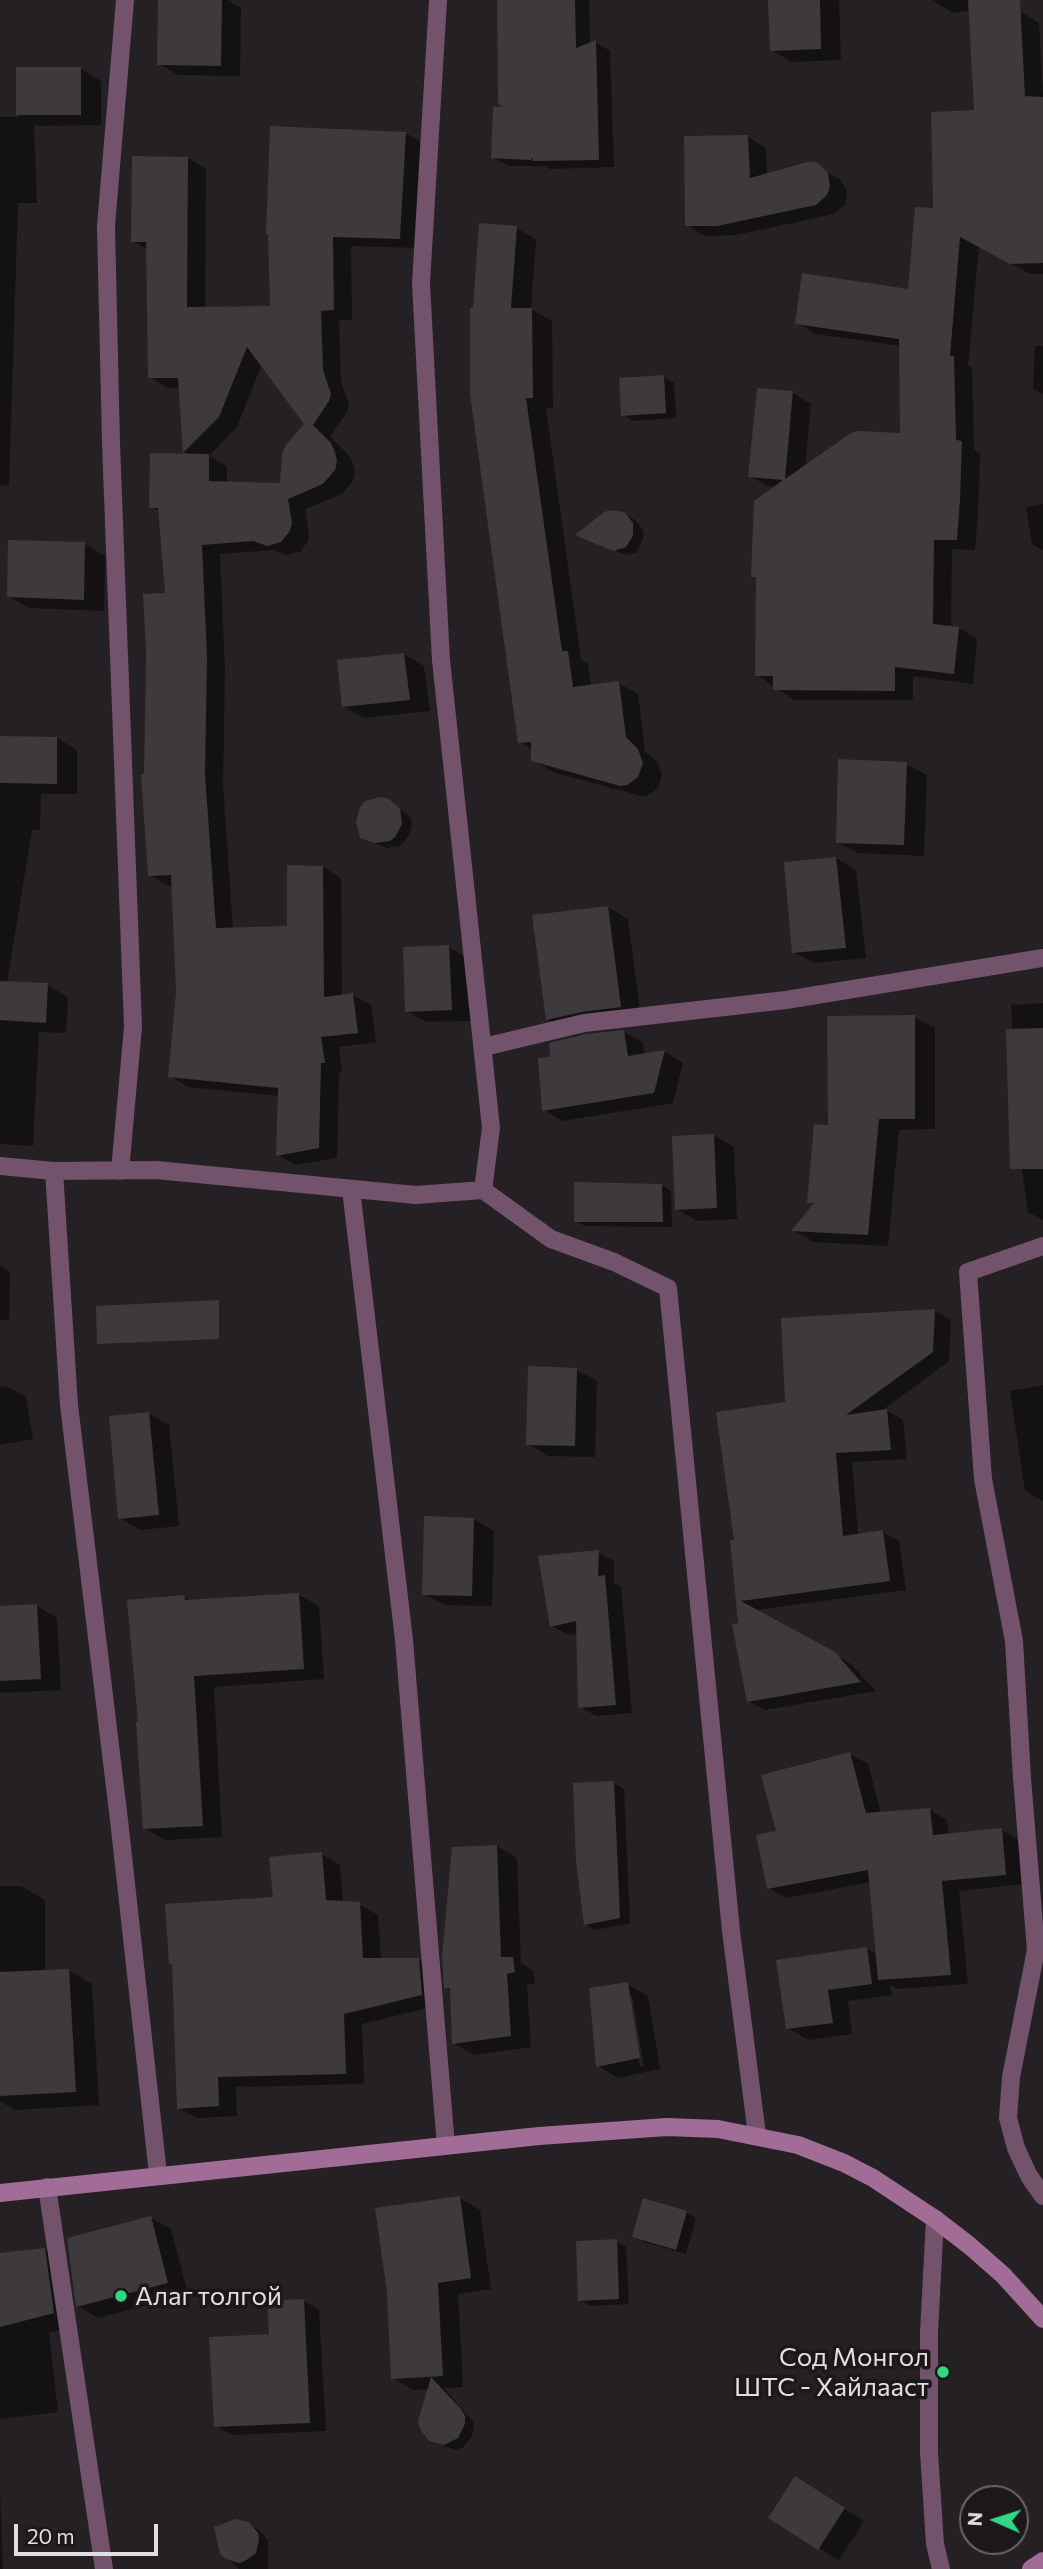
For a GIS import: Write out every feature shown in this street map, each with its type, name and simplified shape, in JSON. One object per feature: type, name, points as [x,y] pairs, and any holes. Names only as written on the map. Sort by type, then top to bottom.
[{"type":"main road","points":[[0,2193],[158,2174],[539,2136],[667,2127],[718,2129],[798,2145],[873,2178],[935,2220],[1003,2275],[1043,2319]]},
{"type":"main road","points":[[1031,2569],[1043,2561]]},
{"type":"street","points":[[120,1171],[133,1027],[111,443],[107,226],[125,0]]},
{"type":"street","points":[[438,0],[421,283],[441,660],[491,1128],[483,1190]]},
{"type":"street","points":[[484,1047],[584,1023],[786,1000],[1043,958]]},
{"type":"street","points":[[0,1166],[54,1171],[156,1170],[416,1195],[483,1190],[551,1239],[614,1262],[668,1287],[731,1931],[757,2135]]},
{"type":"street","points":[[54,1171],[69,1405],[158,2174]]},
{"type":"street","points":[[351,1189],[404,1640],[446,2146]]},
{"type":"street","points":[[1043,1246],[968,1272],[983,1479],[1014,1640],[1021,1778],[1039,1948],[1011,2077],[1009,2118],[1016,2148],[1029,2176],[1043,2196]]},
{"type":"street","points":[[47,2187],[104,2569]]},
{"type":"street","points":[[935,2220],[929,2332],[929,2452],[935,2544],[941,2569]]},
{"type":"building","points":[[158,0],[222,0],[221,66],[157,65]]},
{"type":"building","points":[[497,0],[575,0],[576,48],[596,40],[599,160],[533,161],[531,157],[531,160],[491,158],[493,107],[501,107],[498,102]]},
{"type":"building","points":[[768,0],[820,0],[821,49],[770,51]]},
{"type":"building","points":[[968,0],[1020,0],[1025,96],[1043,97],[1043,263],[1010,264],[960,237],[950,356],[954,356],[956,440],[962,441],[957,540],[934,540],[933,624],[959,627],[954,674],[895,667],[895,691],[773,690],[773,676],[755,676],[756,577],[751,577],[754,501],[783,480],[748,477],[757,388],[793,391],[785,479],[851,433],[900,433],[899,339],[795,324],[802,273],[908,289],[915,207],[933,208],[931,112],[974,110]]},
{"type":"building","points":[[16,67],[81,67],[81,115],[16,115]]},
{"type":"building","points":[[270,126],[406,132],[400,239],[333,237],[334,310],[321,311],[323,370],[331,394],[313,425],[331,443],[337,461],[335,470],[323,484],[288,499],[292,523],[290,531],[281,542],[267,546],[253,541],[202,545],[207,657],[205,774],[216,928],[287,926],[287,865],[323,866],[324,997],[353,993],[358,1033],[321,1037],[325,1063],[321,1063],[319,1148],[276,1156],[278,1088],[168,1077],[176,992],[171,875],[148,876],[141,774],[144,774],[146,653],[143,594],[165,593],[158,508],[149,508],[150,453],[209,454],[209,481],[280,483],[285,446],[304,424],[247,347],[219,417],[183,453],[178,378],[148,378],[146,242],[131,242],[132,156],[188,157],[187,307],[270,306],[266,234]]},
{"type":"building","points":[[748,135],[750,178],[811,161],[818,163],[828,173],[830,187],[827,195],[816,205],[717,226],[685,226],[684,136]]},
{"type":"building","points":[[479,223],[517,226],[511,308],[532,308],[533,398],[526,398],[562,651],[568,651],[573,687],[619,681],[626,737],[638,749],[643,763],[638,777],[627,785],[620,786],[531,761],[531,742],[518,743],[470,394],[470,308],[473,308]]},
{"type":"building","points":[[664,375],[666,413],[621,416],[619,378]]},
{"type":"building","points":[[604,512],[624,512],[633,523],[633,536],[626,547],[614,551],[575,535]]},
{"type":"building","points":[[8,540],[85,542],[84,600],[7,597]]},
{"type":"building","points":[[404,653],[410,700],[342,707],[337,660]]},
{"type":"building","points":[[0,736],[57,737],[57,784],[0,783]]},
{"type":"building","points":[[838,759],[907,762],[904,845],[836,843]]},
{"type":"building","points":[[381,797],[389,799],[400,809],[402,824],[390,841],[375,843],[360,838],[356,822],[360,807],[365,801]]},
{"type":"building","points":[[836,857],[846,948],[792,953],[784,862]]},
{"type":"building","points":[[608,906],[621,1007],[546,1020],[532,915]]},
{"type":"building","points":[[449,945],[452,1010],[405,1012],[403,947]]},
{"type":"building","points":[[0,981],[48,983],[46,1023],[0,1020]]},
{"type":"building","points":[[915,1015],[915,1119],[879,1119],[868,1235],[791,1231],[814,1203],[807,1203],[814,1124],[828,1125],[827,1016]]},
{"type":"building","points":[[1043,1028],[1043,1169],[1010,1169],[1006,1029]]},
{"type":"building","points":[[624,1030],[628,1056],[665,1050],[654,1093],[542,1111],[538,1058],[550,1057],[549,1043],[586,1034]]},
{"type":"building","points":[[714,1134],[717,1208],[675,1210],[672,1136]]},
{"type":"building","points":[[574,1182],[662,1184],[663,1222],[574,1222]]},
{"type":"building","points":[[219,1300],[219,1339],[97,1344],[96,1306]]},
{"type":"building","points":[[935,1309],[933,1352],[846,1415],[887,1409],[891,1450],[836,1453],[843,1536],[883,1530],[890,1581],[741,1601],[835,1652],[861,1682],[747,1702],[732,1624],[738,1623],[730,1540],[734,1540],[716,1412],[785,1402],[781,1318]]},
{"type":"building","points":[[528,1366],[577,1368],[575,1446],[526,1445]]},
{"type":"building","points":[[149,1412],[159,1515],[118,1519],[109,1416]]},
{"type":"building","points":[[424,1516],[474,1518],[472,1596],[422,1595]]},
{"type":"building","points":[[599,1550],[598,1576],[605,1575],[616,1705],[578,1708],[576,1621],[550,1627],[538,1556]]},
{"type":"building","points":[[299,1593],[304,1669],[194,1676],[203,1826],[143,1829],[138,1722],[127,1600],[184,1595],[185,1600]]},
{"type":"building","points":[[37,1604],[41,1679],[0,1681],[0,1606]]},
{"type":"building","points":[[850,1752],[866,1813],[930,1808],[933,1835],[1002,1828],[1006,1875],[942,1881],[951,1975],[878,1980],[868,1870],[767,1889],[756,1835],[776,1831],[761,1775]]},
{"type":"building","points":[[614,1781],[620,1918],[584,1925],[576,1861],[573,1783]]},
{"type":"building","points":[[497,1845],[501,1957],[513,1957],[515,1972],[507,1974],[511,2036],[452,2044],[450,1988],[444,1989],[442,1957],[452,1847]]},
{"type":"building","points":[[322,1852],[326,1900],[360,1902],[363,1958],[419,1958],[422,1995],[344,2014],[346,2074],[218,2077],[219,2106],[177,2109],[172,1964],[169,1964],[165,1904],[273,1897],[269,1857]]},
{"type":"building","points":[[867,1947],[872,1984],[828,1990],[833,2023],[786,2029],[776,1960]]},
{"type":"building","points":[[69,1969],[76,2092],[0,2096],[0,1972]]},
{"type":"building","points":[[628,1982],[640,2058],[596,2067],[589,1988]]},
{"type":"building","points":[[460,2196],[471,2278],[438,2283],[443,2376],[391,2379],[387,2292],[375,2208]]},
{"type":"building","points":[[643,2198],[687,2211],[676,2250],[632,2237]]},
{"type":"building","points":[[151,2216],[168,2283],[76,2307],[67,2238]]},
{"type":"building","points":[[617,2239],[619,2299],[578,2301],[576,2241]]},
{"type":"building","points":[[45,2248],[54,2313],[0,2327],[0,2253]]},
{"type":"building","points":[[304,2299],[310,2423],[214,2427],[209,2337],[269,2334],[267,2301]]},
{"type":"building","points":[[431,2377],[465,2416],[465,2424],[458,2438],[444,2445],[429,2441],[420,2429],[418,2421]]},
{"type":"building","points":[[795,2476],[845,2508],[818,2550],[768,2518]]},
{"type":"building","points":[[235,2519],[249,2522],[258,2533],[259,2539],[256,2553],[239,2563],[220,2554],[214,2527]]},
{"type":"place","name":"Алаг толгой","points":[[121,2296]]},
{"type":"place","name":"Сод Монгол ШТС - Хайлааст","points":[[943,2372]]}]
